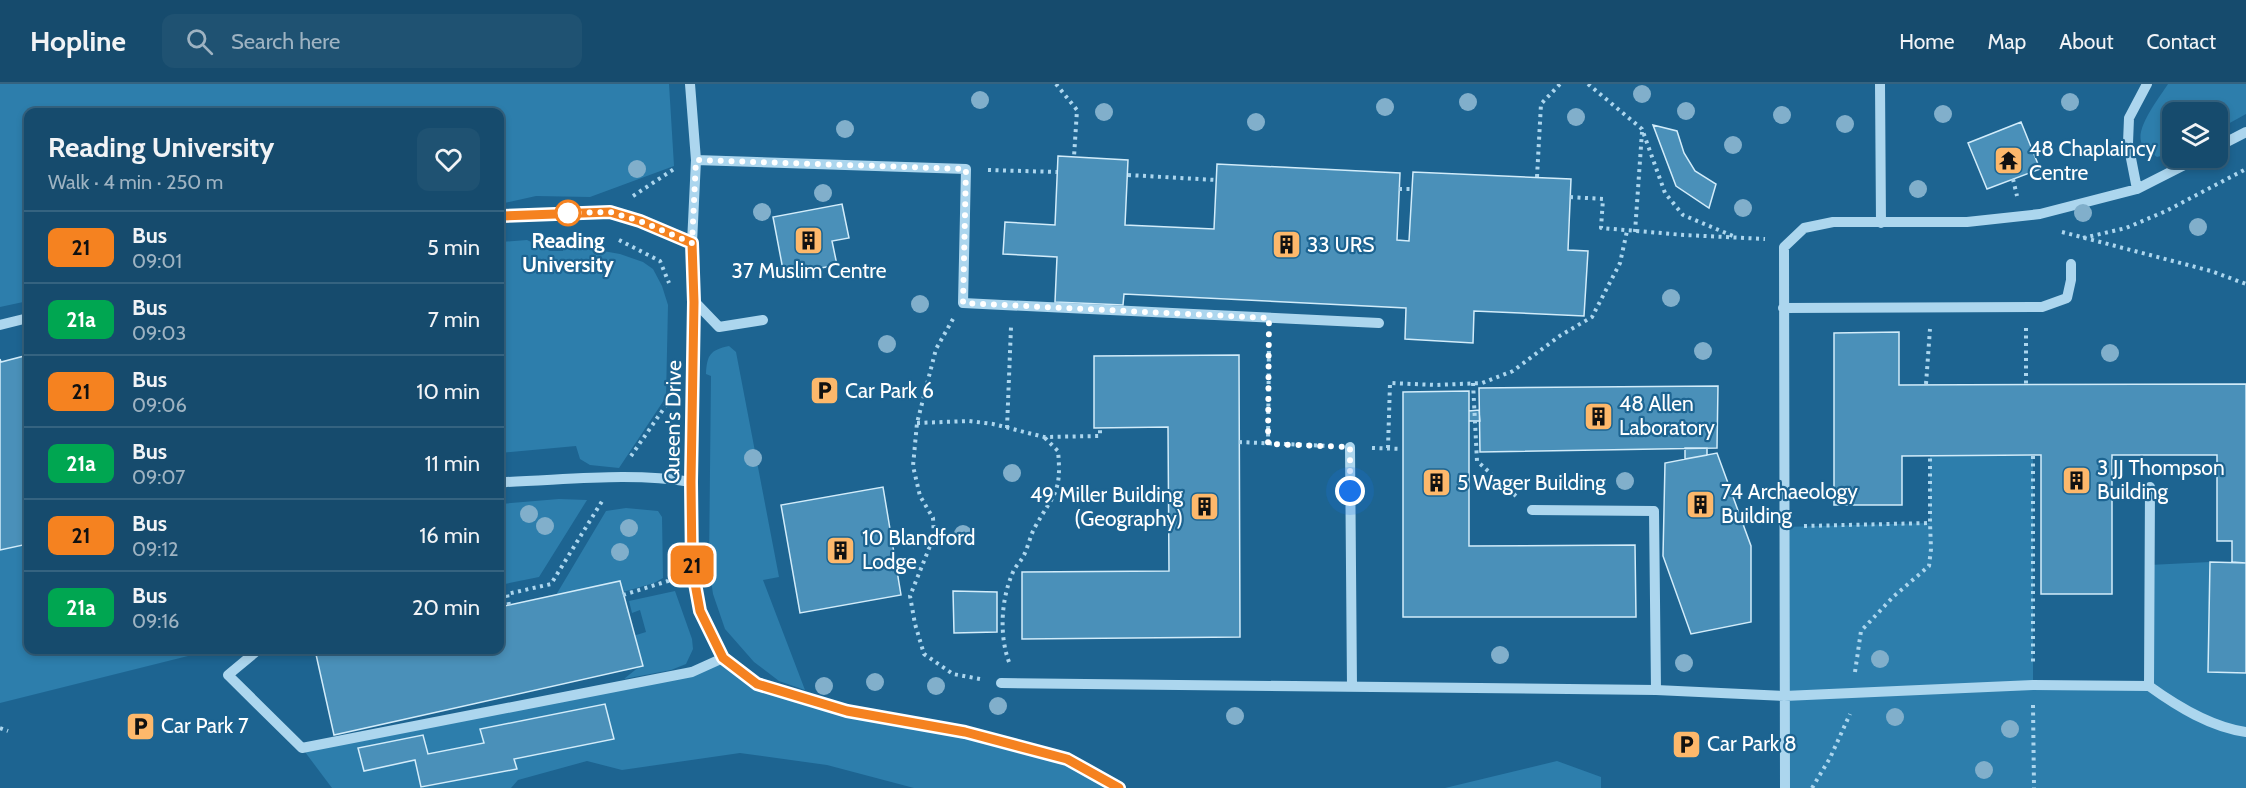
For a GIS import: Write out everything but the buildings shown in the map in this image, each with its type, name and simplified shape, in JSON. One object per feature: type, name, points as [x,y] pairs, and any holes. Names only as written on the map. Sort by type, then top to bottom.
[{"type":"street","name":"Queen's Drive","points":[[690,84],[696,160],[692,243],[694,302],[692,567],[700,611],[723,658],[757,684],[847,711],[965,732],[1067,759],[1119,788]]},
{"type":"street","points":[[1880,84],[1881,223]]},
{"type":"street","points":[[2137,189],[2128,143],[2129,118],[2147,84]]},
{"type":"street","points":[[2228,141],[2246,132]]},
{"type":"street","points":[[696,160],[966,169],[963,303],[1379,323]]},
{"type":"street","points":[[1785,788],[1784,247],[1804,228],[1833,222],[1967,222],[2040,214],[2137,189],[2178,168]]},
{"type":"street","points":[[504,216],[610,212],[640,221],[692,243]]},
{"type":"street","points":[[1783,308],[2042,307],[2067,298],[2071,280],[2071,264]]},
{"type":"street","points":[[694,302],[719,327],[762,320]]},
{"type":"street","points":[[0,325],[24,319]]},
{"type":"street","points":[[1350,447],[1352,687]]},
{"type":"street","points":[[504,483],[617,478],[671,479],[691,482]]},
{"type":"street","points":[[2149,686],[2150,488]]},
{"type":"street","points":[[1532,510],[1654,511],[1656,690]]},
{"type":"street","points":[[253,654],[228,675],[302,748],[692,672],[723,658]]},
{"type":"street","points":[[1001,683],[1656,690],[1784,696],[2033,685],[2149,686],[2177,706],[2230,729],[2246,732]]},
{"type":"path","points":[[1056,84],[1077,110],[1074,157]]},
{"type":"path","points":[[1537,177],[1541,104],[1560,84]]},
{"type":"path","points":[[1588,84],[1642,129],[1665,193],[1683,215],[1737,237]]},
{"type":"path","points":[[1635,232],[1642,129]]},
{"type":"path","points":[[610,212],[677,167]]},
{"type":"path","points":[[966,169],[1057,172]]},
{"type":"path","points":[[2246,169],[2166,211],[2126,228],[2082,238],[2211,271],[2246,284]]},
{"type":"path","points":[[1128,175],[1216,180]]},
{"type":"path","points":[[1399,189],[1412,189]]},
{"type":"path","points":[[1570,196],[1603,199],[1601,228],[1770,239]]},
{"type":"path","points":[[1388,448],[1390,383],[1436,385],[1482,383],[1513,371],[1561,335],[1592,317],[1620,263],[1627,231]]},
{"type":"path","points":[[609,236],[637,247],[660,261],[668,275],[670,286]]},
{"type":"path","points":[[963,303],[936,349],[916,423],[913,466],[920,496],[933,518],[934,536],[909,596],[924,654],[953,674],[1001,683]]},
{"type":"path","points":[[1007,428],[1012,305]]},
{"type":"path","points":[[2025,308],[2026,384]]},
{"type":"path","points":[[1268,444],[1269,318]]},
{"type":"path","points":[[1926,384],[1930,332]]},
{"type":"path","points":[[1473,383],[1478,461],[1532,510]]},
{"type":"path","points":[[504,595],[551,584],[617,478],[675,392]]},
{"type":"path","points":[[916,423],[969,421],[1044,437],[1100,436],[1100,428]]},
{"type":"path","points":[[1016,683],[1004,650],[1005,598],[1013,572],[1024,556],[1034,529],[1055,497],[1060,475],[1058,451],[1044,437]]},
{"type":"path","points":[[1239,442],[1402,449]]},
{"type":"path","points":[[1854,676],[1861,632],[1893,597],[1929,566],[1931,549],[1930,456]]},
{"type":"path","points":[[2033,456],[2034,788]]},
{"type":"path","points":[[1783,527],[1930,523]]},
{"type":"path","points":[[623,595],[668,581],[673,570]]},
{"type":"path","points":[[507,594],[509,605]]},
{"type":"path","points":[[1812,788],[1830,758],[1855,704]]},
{"type":"path","points":[[0,728],[8,731]]},
{"type":"shaded area","points":[[0,84],[669,84],[674,166],[590,197],[536,196],[504,203],[504,108],[24,108],[24,302],[0,307]]},
{"type":"shaded area","points":[[2168,84],[2246,84],[2246,114],[2228,124],[2228,102],[2162,102],[2162,156],[2157,157],[2147,150],[2140,138],[2149,113]]},
{"type":"shaded area","points":[[527,240],[550,251],[563,251],[563,244],[620,254],[643,262],[653,269],[662,286],[668,305],[666,397],[619,468],[590,465],[580,459],[576,446],[504,453],[504,242]]},
{"type":"shaded area","points":[[729,346],[736,352],[779,577],[763,580],[805,690],[779,681],[754,662],[725,629],[713,594],[709,566],[711,376],[706,374],[707,362],[711,354]]},
{"type":"shaded area","points":[[1930,456],[2033,456],[2033,685],[2149,686],[2149,565],[2210,562],[2208,672],[2246,673],[2246,788],[1785,788],[1783,527],[1930,523]]},
{"type":"shaded area","points":[[559,499],[587,500],[539,577],[504,584],[504,504]]},
{"type":"shaded area","points":[[626,508],[658,511],[662,517],[663,578],[623,592],[620,581],[556,595],[606,511]]},
{"type":"shaded area","points":[[24,545],[24,654],[193,654],[0,703],[0,550]]},
{"type":"shaded area","points":[[675,591],[692,639],[693,649],[686,664],[671,670],[624,679],[640,666],[633,636],[646,632],[640,610],[632,613],[629,601]]},
{"type":"shaded area","points":[[723,658],[757,684],[847,711],[1067,759],[1119,788],[914,788],[827,765],[740,753],[622,770],[587,761],[518,780],[511,788],[332,788],[302,748],[692,672]]},
{"type":"shaded area","points":[[1557,761],[1601,777],[1601,788],[1445,788]]},
{"type":"bus line","name":"21","points":[[504,215],[610,212],[640,221],[692,243],[694,302],[692,567],[700,611],[723,658],[757,684],[847,711],[965,732],[1067,759],[1119,788]]},
{"type":"place","name":"48 Chaplaincy Centre","points":[[2008,161]]},
{"type":"place","name":"Reading University","points":[[568,213]]},
{"type":"place","name":"37 Muslim Centre","points":[[809,240]]},
{"type":"place","name":"33 URS","points":[[1286,245]]},
{"type":"place","name":"Car Park 6","points":[[824,391]]},
{"type":"place","name":"48 Allen Laboratory","points":[[1598,416]]},
{"type":"place","name":"3 JJ Thompson Building","points":[[2076,480]]},
{"type":"place","name":"5 Wager Building","points":[[1436,483]]},
{"type":"place","name":"74 Archaeology Building","points":[[1700,504]]},
{"type":"place","name":"49 Miller Building (Geography)","points":[[1204,507]]},
{"type":"place","name":"10 Blandford Lodge","points":[[841,550]]},
{"type":"place","name":"Car Park 7","points":[[140,726]]},
{"type":"place","name":"Car Park 8","points":[[1686,744]]},
{"type":"route","points":[[568,213],[610,212],[640,221],[692,243],[696,160],[966,169],[963,303],[1269,318],[1268,444],[1350,447],[1350,491]]}]
